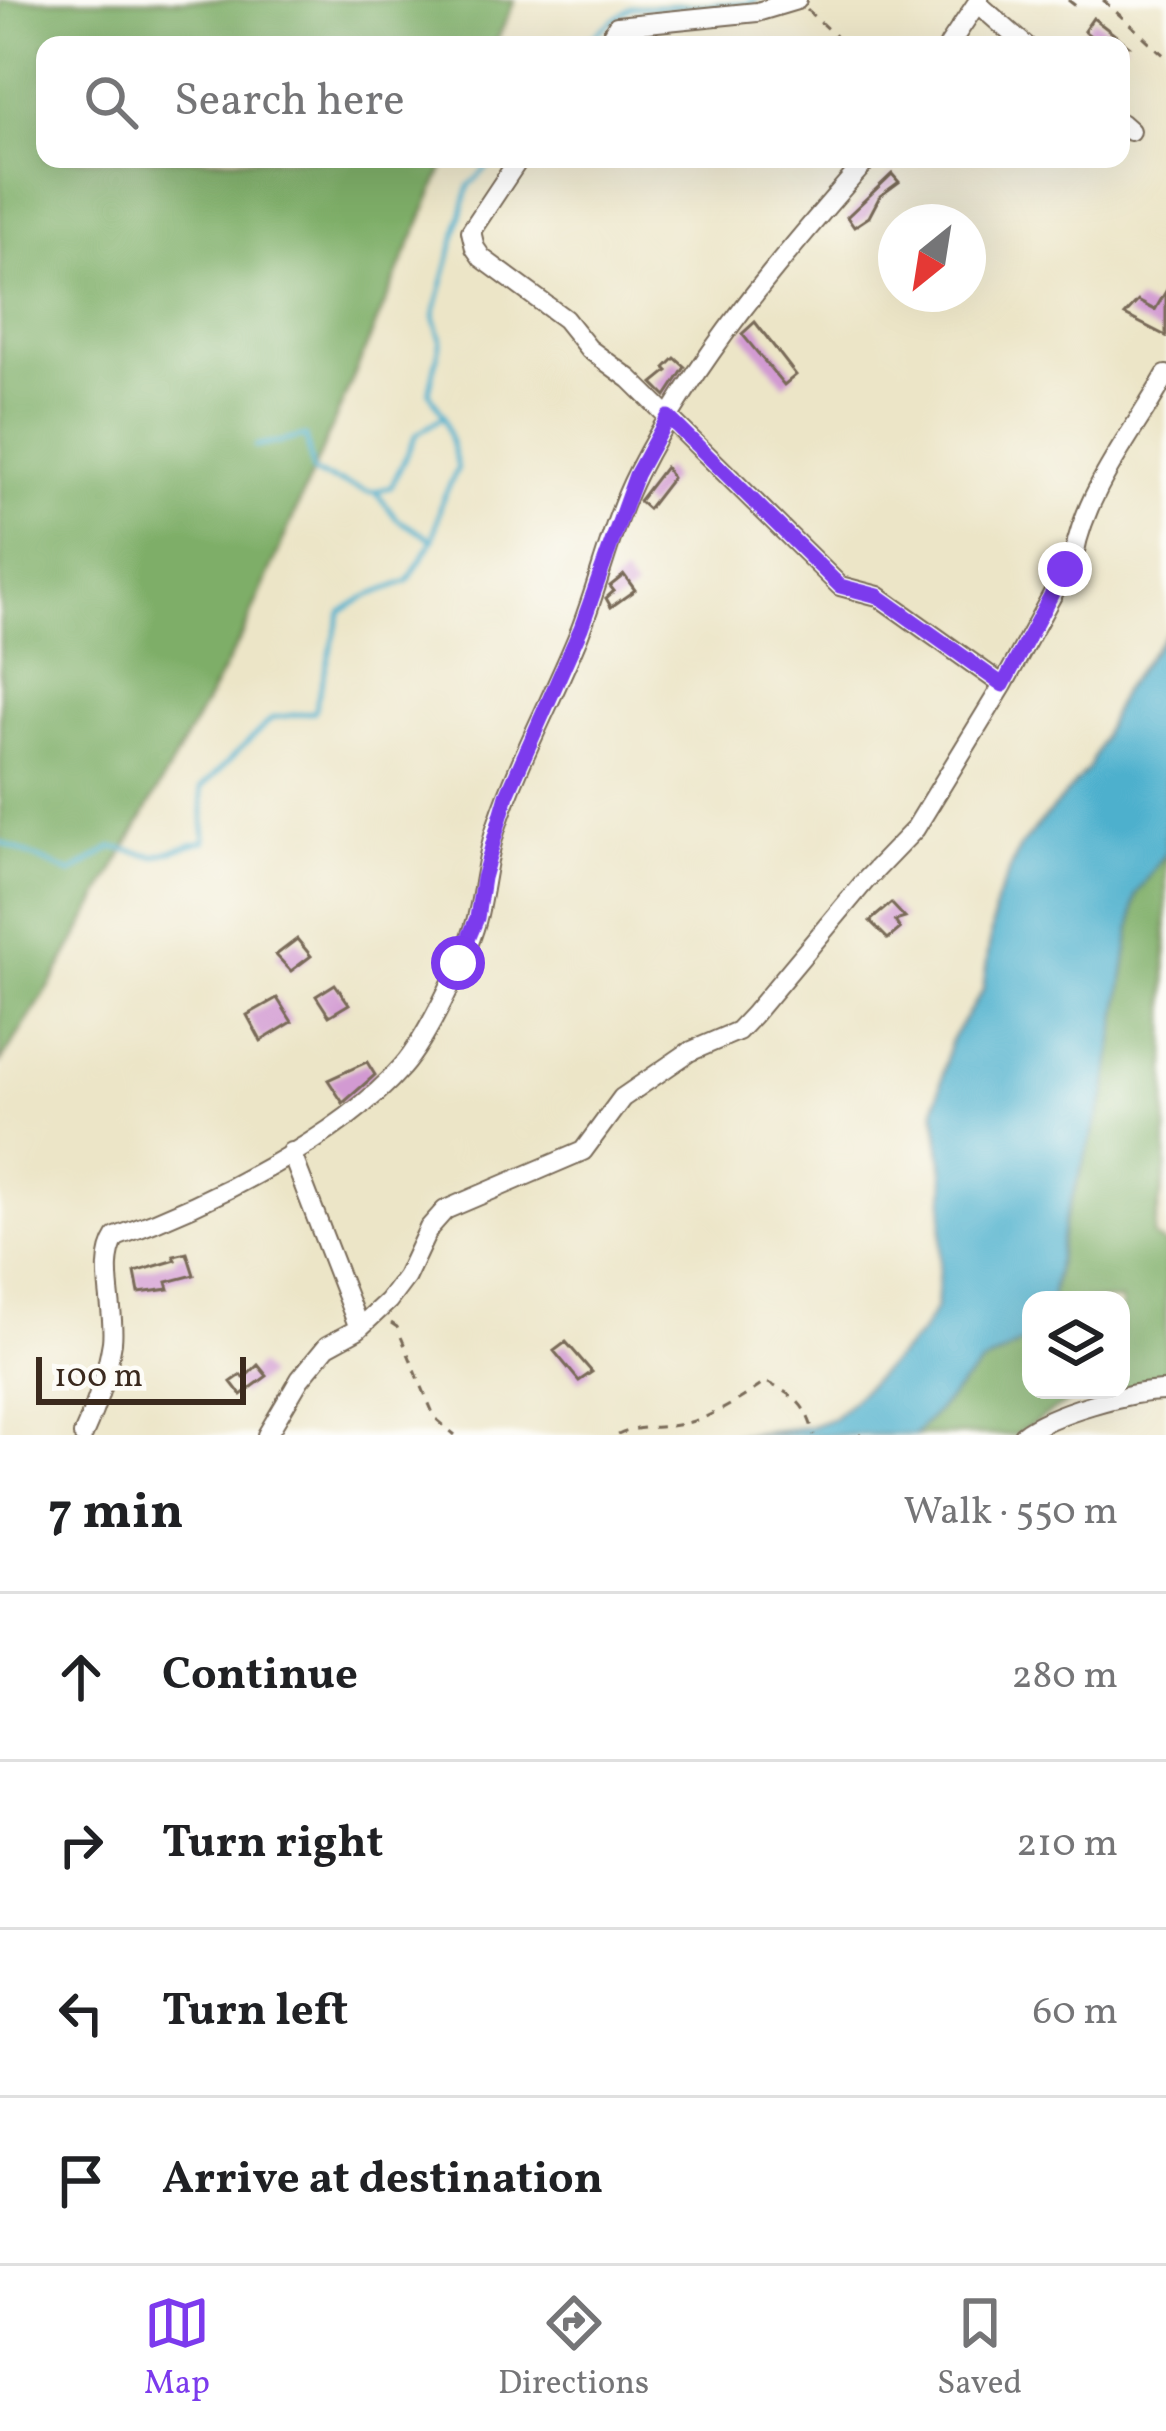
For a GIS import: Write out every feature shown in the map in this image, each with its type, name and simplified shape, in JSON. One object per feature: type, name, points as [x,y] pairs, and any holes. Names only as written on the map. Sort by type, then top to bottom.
[{"type":"street","points":[[611,36],[617,26],[757,11],[796,1]]},
{"type":"street","points":[[955,36],[978,2],[1015,36]]},
{"type":"street","points":[[513,168],[471,231],[475,248],[565,319],[589,349],[630,379],[840,586],[878,596],[1003,685]]},
{"type":"street","points":[[83,1435],[112,1341],[110,1244],[116,1237],[197,1205],[291,1152],[384,1085],[404,1065],[433,1017],[477,918],[483,878],[507,795],[581,628],[636,475],[726,330],[861,168]]},
{"type":"street","points":[[267,1435],[300,1379],[327,1346],[367,1321],[406,1277],[429,1228],[445,1210],[583,1150],[622,1098],[688,1052],[738,1030],[909,836],[1003,685],[1074,555],[1078,533],[1105,478],[1166,375]]},
{"type":"street","points":[[291,1152],[367,1321]]},
{"type":"street","points":[[1023,1435],[1059,1415],[1145,1391],[1166,1391]]},
{"type":"path","points":[[1068,0],[1082,10]]},
{"type":"path","points":[[1103,0],[1166,57]]},
{"type":"path","points":[[796,1],[835,36]]},
{"type":"path","points":[[367,1321],[397,1327],[435,1418],[455,1435]]},
{"type":"path","points":[[618,1435],[635,1427],[675,1425],[720,1412],[766,1382],[796,1397],[809,1414],[814,1435]]},
{"type":"green space","points":[[0,0],[515,0],[499,36],[36,36],[36,168],[443,168],[243,634],[52,983],[0,1063]]},
{"type":"green space","points":[[1166,852],[1166,1170],[1153,1236],[1166,1245],[1166,1379],[1130,1388],[1130,1291],[1052,1291],[1064,1222],[1106,1093],[1136,895]]},
{"type":"green space","points":[[1022,1343],[1022,1399],[1072,1399],[1014,1435],[914,1435],[981,1365]]},
{"type":"water","points":[[1166,634],[1166,852],[1136,895],[1106,1093],[1064,1222],[1052,1291],[1022,1291],[1022,1343],[981,1365],[914,1435],[733,1435],[809,1427],[834,1418],[920,1334],[936,1308],[945,1185],[935,1109],[950,1042],[983,990],[995,904],[1021,845],[1089,768],[1122,691]]},
{"type":"building","points":[[1093,18],[1116,36],[1090,36],[1084,31]]},
{"type":"building","points":[[892,174],[899,182],[854,227],[847,217]]},
{"type":"building","points":[[1166,291],[1166,336],[1125,315],[1138,301],[1155,310]]},
{"type":"building","points":[[755,322],[796,375],[784,385],[742,334]]},
{"type":"building","points":[[675,358],[685,367],[666,396],[653,383]]},
{"type":"building","points":[[665,467],[672,478],[648,509],[639,501]]},
{"type":"building","points":[[624,575],[635,590],[611,607],[606,598],[614,591],[610,586]]},
{"type":"building","points":[[891,903],[905,918],[895,921],[900,929],[888,939],[870,921]]},
{"type":"building","points":[[297,939],[311,956],[291,971],[276,955]]},
{"type":"building","points":[[335,984],[349,1004],[329,1016],[316,996]]},
{"type":"building","points":[[277,998],[292,1022],[261,1041],[247,1015]]},
{"type":"building","points":[[367,1062],[375,1075],[343,1103],[328,1080]]},
{"type":"building","points":[[187,1253],[194,1275],[167,1282],[169,1289],[139,1293],[135,1272]]},
{"type":"building","points":[[566,1342],[592,1372],[579,1381],[554,1351]]},
{"type":"building","points":[[258,1365],[267,1376],[241,1395],[231,1382]]},
{"type":"waterway","points":[[593,36],[631,7],[756,0]]},
{"type":"waterway","points":[[0,842],[71,873],[113,847],[155,856],[205,841],[201,788],[272,718],[314,712],[341,612],[408,581],[433,540],[442,500],[458,468],[444,416],[429,392],[441,340],[434,316],[469,186],[487,168]]},
{"type":"waterway","points":[[255,447],[306,436],[313,473],[370,492],[391,487],[416,435],[444,416]]},
{"type":"waterway","points":[[375,491],[397,519],[433,540]]},
{"type":"route","points":[[458,963],[477,918],[483,878],[507,795],[559,683],[636,475],[668,417],[840,586],[878,596],[898,608],[1003,685],[1065,569]]}]
